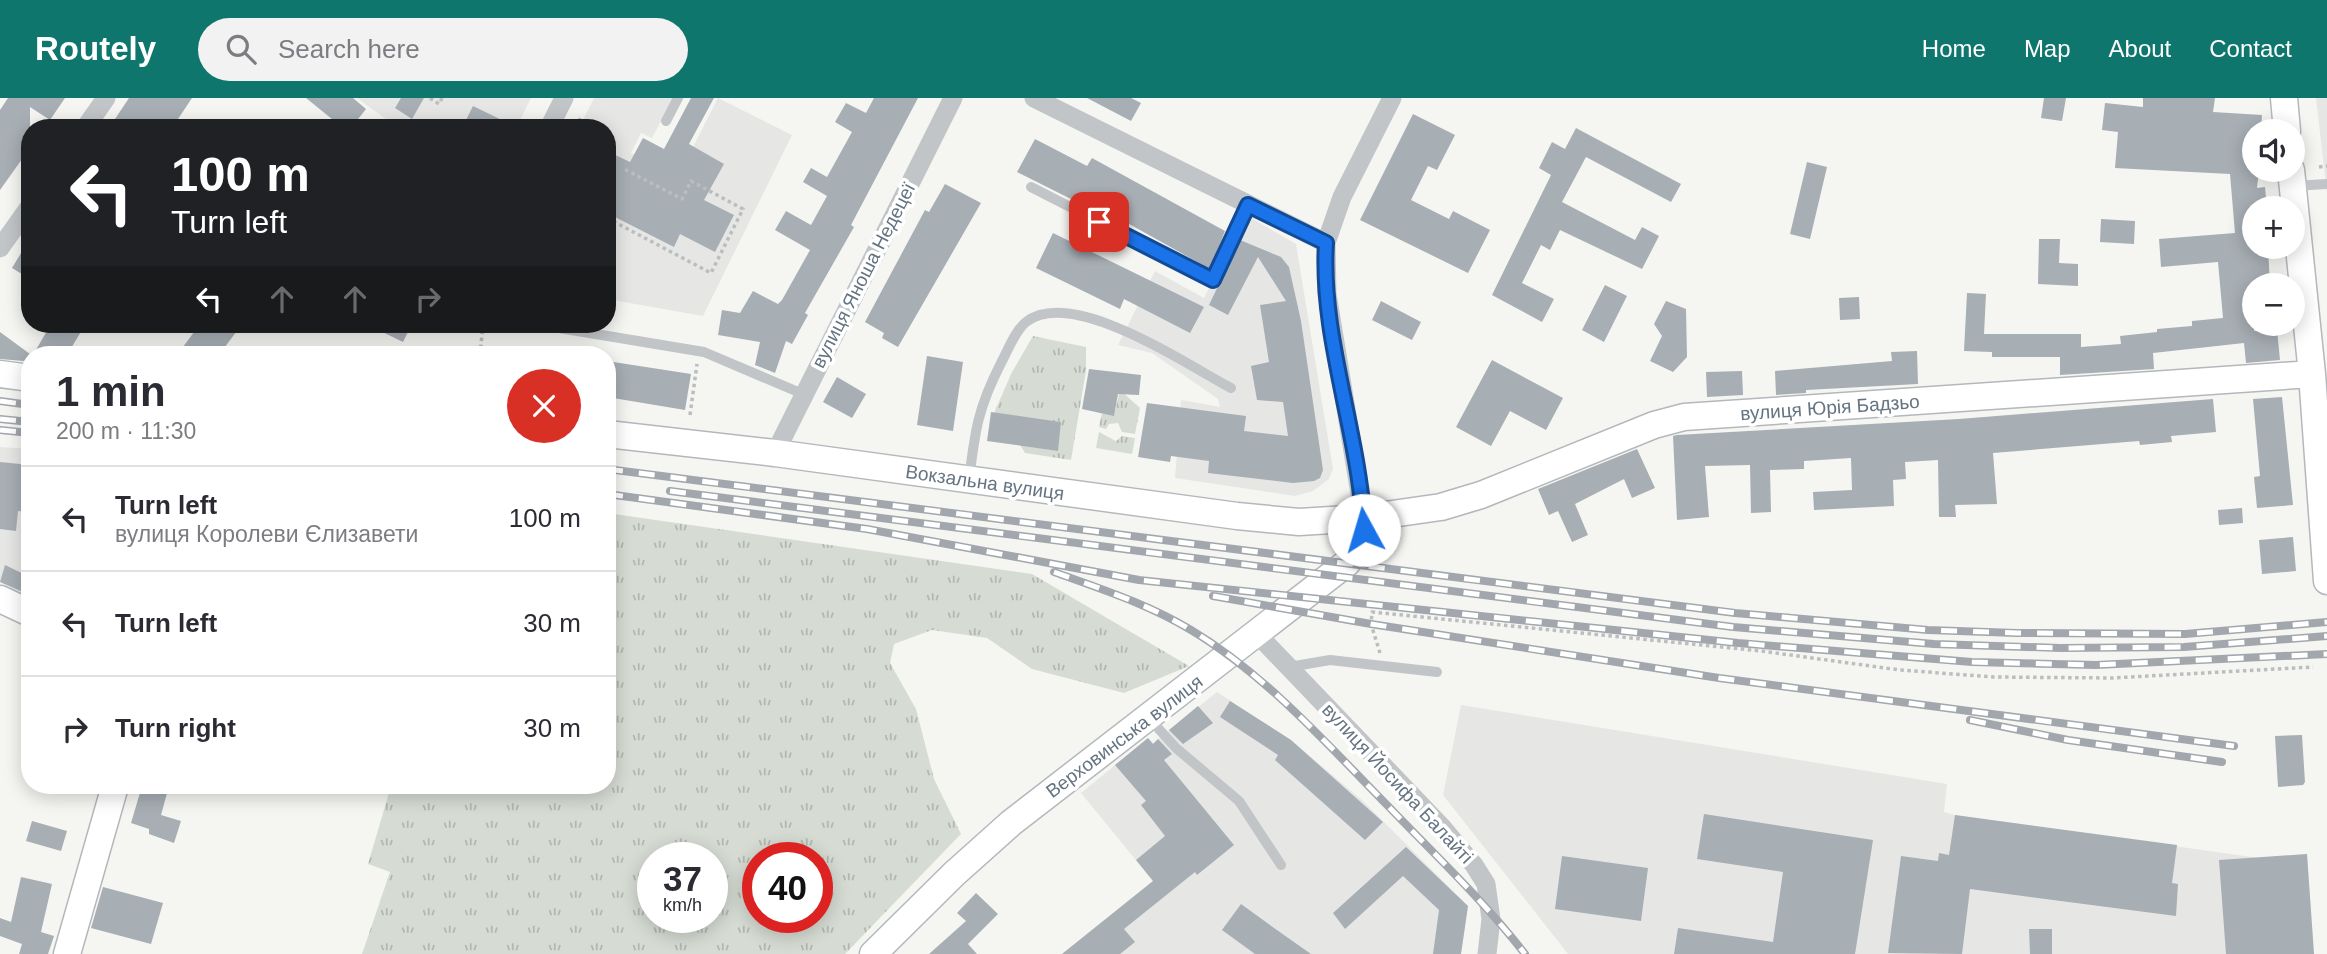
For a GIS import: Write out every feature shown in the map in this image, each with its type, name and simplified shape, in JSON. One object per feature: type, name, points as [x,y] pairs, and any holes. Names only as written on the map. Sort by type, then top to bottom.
[{"type":"street","points":[[91,119],[106,98]]},
{"type":"street","points":[[554,119],[564,98]]},
{"type":"street","name":"вулиця Яноша Недецеї","points":[[775,453],[953,98]]},
{"type":"street","points":[[1034,98],[1326,243]]},
{"type":"street","points":[[1364,518],[1327,294],[1326,243],[1342,197],[1392,98]]},
{"type":"street","points":[[2284,98],[2286,119]]},
{"type":"street","points":[[2292,182],[2312,374],[2327,581]]},
{"type":"street","points":[[0,248],[21,219]]},
{"type":"street","points":[[0,374],[21,377]]},
{"type":"street","name":"вулиця Юрія Бадзьо","points":[[1364,518],[1441,507],[1481,495],[1654,425],[1684,417],[2312,374]]},
{"type":"street","name":"Вокзальна вулиця","points":[[616,435],[775,453],[1250,518],[1299,522],[1364,518]]},
{"type":"street","name":"Верховинська вулиця","points":[[873,954],[954,874],[1011,823],[1347,563],[1362,541],[1364,518]]},
{"type":"street","points":[[0,599],[21,609]]},
{"type":"street","name":"вулиця Йосифа Балайті","points":[[1257,634],[1442,827],[1474,865],[1486,884],[1491,919],[1487,954]]},
{"type":"street","points":[[67,954],[113,794]]},
{"type":"lane","points":[[666,121],[678,98]]},
{"type":"lane","points":[[2305,180],[2327,184]]},
{"type":"lane","points":[[1031,187],[1213,280],[1248,205]]},
{"type":"lane","points":[[969,480],[976,422],[988,390],[1024,323],[1040,314],[1066,313],[1122,329],[1231,388]]},
{"type":"lane","points":[[590,333],[699,351],[803,394]]},
{"type":"lane","points":[[1289,667],[1329,660],[1437,672]]},
{"type":"lane","points":[[1148,716],[1176,748],[1239,801],[1281,865]]},
{"type":"path","points":[[430,98],[439,104],[442,98]]},
{"type":"path","points":[[2319,167],[2327,166]]},
{"type":"path","points":[[616,223],[711,273],[743,209],[691,181],[681,199],[624,169]]},
{"type":"path","points":[[690,415],[699,351]]},
{"type":"path","points":[[1384,665],[1371,624],[1372,612],[1748,650],[1900,670],[1994,677],[2112,678],[2314,667]]},
{"type":"shaded area","points":[[357,98],[531,98],[520,119],[386,119]]},
{"type":"shaded area","points":[[594,98],[673,98],[652,138],[641,133],[631,153],[677,178],[718,98],[792,135],[703,316],[616,301],[616,119],[584,119]]},
{"type":"shaded area","points":[[2316,98],[2327,98],[2327,194],[2325,176]]},
{"type":"shaded area","points":[[1246,215],[1296,244],[1333,469],[1329,479],[1313,491],[1295,496],[1175,478],[1181,400],[1220,407],[1218,399],[1152,353],[1118,345],[1155,271],[1204,298]]},
{"type":"shaded area","points":[[0,447],[21,448],[21,594],[0,582]]},
{"type":"shaded area","points":[[1217,692],[1291,740],[1363,801],[1468,906],[1461,954],[1062,954],[1153,881],[1081,793],[1148,738],[1153,743]]},
{"type":"shaded area","points":[[1461,705],[1947,784],[1944,812],[1955,815],[2259,858],[2307,854],[2314,954],[1568,954],[1443,795]]},
{"type":"green space","points":[[1033,336],[1086,347],[1086,371],[1071,460],[1025,453],[1020,445],[1057,450],[1061,422],[994,413],[1012,372]]},
{"type":"green space","points":[[1120,390],[1140,408],[1135,434],[1122,432],[1118,423],[1109,424],[1106,429],[1099,427],[1102,413],[1114,415]]},
{"type":"green space","points":[[1099,432],[1116,441],[1122,436],[1135,438],[1132,454],[1096,448]]},
{"type":"green space","points":[[616,514],[1032,574],[1189,666],[1124,693],[1032,669],[987,638],[932,630],[894,644],[890,663],[916,709],[934,779],[961,834],[845,954],[362,954],[390,872],[368,864],[389,794],[616,794]]},
{"type":"building","points":[[8,98],[65,98],[51,119],[30,107],[30,119],[21,119],[21,161],[0,190],[0,110]]},
{"type":"building","points":[[129,98],[192,98],[178,119],[115,119]]},
{"type":"building","points":[[306,98],[353,98],[366,109],[358,119],[332,119]]},
{"type":"building","points":[[401,98],[424,98],[412,119],[395,108]]},
{"type":"building","points":[[691,98],[714,98],[689,144],[724,164],[704,200],[734,215],[715,252],[680,234],[674,247],[616,218],[616,155],[630,162],[643,138],[664,149]]},
{"type":"building","points":[[874,98],[918,98],[851,225],[854,227],[805,313],[808,315],[792,344],[786,341],[775,373],[755,365],[760,342],[718,335],[722,310],[740,313],[753,291],[778,304],[782,300],[810,250],[775,230],[786,211],[811,225],[827,196],[803,182],[811,168],[827,177],[852,132],[835,122],[846,103],[866,113]]},
{"type":"building","points":[[1087,98],[1131,98],[1141,103],[1131,121]]},
{"type":"building","points":[[2044,98],[2066,98],[2062,121],[2041,118]]},
{"type":"building","points":[[2143,98],[2215,98],[2213,112],[2262,115],[2262,119],[2242,119],[2242,182],[2258,182],[2257,188],[2265,187],[2266,196],[2242,196],[2242,259],[2269,259],[2269,273],[2242,273],[2242,336],[2278,336],[2280,360],[2246,363],[2244,343],[2153,353],[2154,369],[2060,375],[2060,357],[1992,357],[1992,352],[1964,351],[1967,293],[1986,294],[1984,334],[2081,334],[2081,347],[2121,344],[2120,336],[2192,326],[2192,321],[2223,318],[2218,262],[2161,267],[2159,239],[2235,233],[2230,174],[2115,168],[2118,132],[2102,130],[2105,103],[2143,107]]},
{"type":"building","points":[[473,106],[500,119],[466,119]]},
{"type":"building","points":[[1413,114],[1455,135],[1437,170],[1428,166],[1411,200],[1449,219],[1453,211],[1490,230],[1468,273],[1360,220]]},
{"type":"building","points":[[1576,128],[1681,184],[1671,202],[1586,157],[1562,202],[1635,240],[1642,227],[1659,236],[1642,269],[1560,230],[1550,250],[1541,245],[1522,283],[1554,299],[1542,322],[1492,295],[1551,175],[1539,168],[1552,142],[1565,149]]},
{"type":"building","points":[[1035,139],[1087,166],[1092,158],[1225,231],[1210,269],[1086,200],[1083,205],[1017,172]]},
{"type":"building","points":[[1807,162],[1827,167],[1810,239],[1790,234]]},
{"type":"building","points":[[945,184],[981,203],[898,347],[882,338],[884,333],[865,322],[925,210],[929,212]]},
{"type":"building","points":[[2101,219],[2135,221],[2134,244],[2100,242]]},
{"type":"building","points":[[1053,233],[1204,307],[1190,333],[1124,299],[1120,309],[1036,268]]},
{"type":"building","points":[[2039,239],[2060,239],[2059,263],[2078,264],[2078,286],[2038,284]]},
{"type":"building","points":[[1240,240],[1281,257],[1289,267],[1301,321],[1323,470],[1320,478],[1314,481],[1293,483],[1208,473],[1209,461],[1171,456],[1170,462],[1138,457],[1147,403],[1246,416],[1244,431],[1288,436],[1283,402],[1257,400],[1251,366],[1269,362],[1260,305],[1286,301],[1258,257],[1228,315],[1209,305]]},
{"type":"building","points":[[21,253],[21,274],[12,268]]},
{"type":"building","points":[[1605,285],[1627,296],[1604,342],[1582,330]]},
{"type":"building","points":[[1859,297],[1860,319],[1840,320],[1839,298]]},
{"type":"building","points":[[1381,301],[1421,322],[1412,340],[1372,320]]},
{"type":"building","points":[[1666,301],[1686,309],[1687,357],[1673,372],[1650,361],[1662,336],[1654,324]]},
{"type":"building","points":[[0,332],[21,347],[21,361],[0,359]]},
{"type":"building","points":[[46,333],[80,333],[72,346],[38,346]]},
{"type":"building","points":[[193,333],[235,333],[226,346],[184,346]]},
{"type":"building","points":[[384,333],[408,333],[403,342]]},
{"type":"building","points":[[1917,351],[1918,384],[1806,390],[1806,393],[1776,395],[1775,371],[1892,361],[1891,352]]},
{"type":"building","points":[[927,356],[963,362],[953,431],[917,425]]},
{"type":"building","points":[[1492,360],[1563,398],[1546,430],[1510,411],[1491,446],[1456,427]]},
{"type":"building","points":[[616,362],[691,374],[685,410],[616,398]]},
{"type":"building","points":[[1089,369],[1141,375],[1139,395],[1118,394],[1114,416],[1082,409]]},
{"type":"building","points":[[1742,371],[1743,395],[1707,397],[1706,372]]},
{"type":"building","points":[[837,377],[866,394],[852,418],[823,402]]},
{"type":"building","points":[[2282,397],[2293,505],[2257,508],[2254,477],[2260,476],[2253,399]]},
{"type":"building","points":[[2213,399],[2216,432],[2171,436],[2172,442],[2140,445],[2139,441],[1993,453],[1997,504],[1955,505],[1956,517],[1939,517],[1938,460],[1905,462],[1906,479],[1893,480],[1894,506],[1814,510],[1813,492],[1852,490],[1851,458],[1804,461],[1804,469],[1770,470],[1771,512],[1751,513],[1750,465],[1705,466],[1709,517],[1677,520],[1673,436],[1677,435],[1959,419]]},
{"type":"building","points":[[991,412],[1061,422],[1058,451],[987,441]]},
{"type":"building","points":[[1637,449],[1655,488],[1632,498],[1624,479],[1575,504],[1588,535],[1572,542],[1558,511],[1549,515],[1538,489]]},
{"type":"building","points":[[0,462],[21,464],[21,511],[18,511],[16,531],[0,529]]},
{"type":"building","points":[[2242,508],[2243,523],[2219,525],[2218,510]]},
{"type":"building","points":[[2293,537],[2296,571],[2262,574],[2259,540]]},
{"type":"building","points":[[5,565],[21,573],[21,591],[0,582]]},
{"type":"building","points":[[1230,701],[1291,740],[1383,822],[1365,840],[1275,760],[1278,755],[1220,717]]},
{"type":"building","points":[[1198,706],[1213,723],[1183,744],[1169,730]]},
{"type":"building","points":[[2302,735],[2305,782],[2303,785],[2278,787],[2275,736]]},
{"type":"building","points":[[1148,738],[1153,744],[1158,739],[1172,754],[1164,760],[1234,845],[1197,875],[1195,872],[1124,929],[1135,942],[1120,954],[1062,954],[1153,881],[1136,860],[1165,836],[1141,805],[1146,801],[1115,765]]},
{"type":"building","points":[[140,794],[167,794],[161,815],[181,821],[174,843],[149,834],[149,829],[131,823]]},
{"type":"building","points":[[1704,814],[1873,840],[1855,954],[1674,954],[1678,928],[1773,942],[1783,872],[1697,859]]},
{"type":"building","points":[[1955,815],[2177,845],[2172,883],[2178,884],[2176,916],[1970,889],[1962,954],[1888,953],[1901,856],[1938,861],[1939,853],[1949,855]]},
{"type":"building","points":[[32,821],[67,831],[61,851],[26,841]]},
{"type":"building","points":[[1406,847],[1468,906],[1461,954],[1433,954],[1439,910],[1403,876],[1345,929],[1333,913]]},
{"type":"building","points":[[2307,854],[2314,954],[2226,954],[2219,860]]},
{"type":"building","points":[[1562,856],[1648,868],[1641,921],[1555,909]]},
{"type":"building","points":[[21,877],[52,884],[41,932],[54,936],[48,954],[19,954],[22,944],[0,936],[0,918],[11,922]]},
{"type":"building","points":[[103,887],[163,903],[151,944],[91,928]]},
{"type":"building","points":[[976,893],[998,914],[968,944],[977,954],[929,954],[966,921],[957,913]]},
{"type":"building","points":[[1241,904],[1311,954],[1255,954],[1222,930]]},
{"type":"building","points":[[2029,929],[2052,929],[2052,954],[2030,954]]},
{"type":"railway","points":[[0,401],[21,404]]},
{"type":"railway","points":[[0,419],[21,421]]},
{"type":"railway","points":[[0,430],[21,432]]},
{"type":"railway","points":[[616,470],[1735,613],[1928,630],[2017,633],[2185,634],[2327,622]]},
{"type":"railway","points":[[670,491],[1733,627],[1934,644],[2060,648],[2184,647],[2327,636]]},
{"type":"railway","points":[[616,495],[867,529],[1139,580],[1738,643],[1972,662],[2096,665],[2327,654]]},
{"type":"railway","points":[[1054,572],[1158,612],[1191,630],[1245,668],[1295,712],[1342,759],[1476,897],[1525,954]]},
{"type":"railway","points":[[1213,596],[1371,624],[1719,678],[2234,746]]},
{"type":"railway","points":[[1970,720],[2068,740],[2222,762]]},
{"type":"route","points":[[1099,222],[1213,280],[1248,205],[1326,243],[1327,294],[1355,455],[1364,530]]}]
